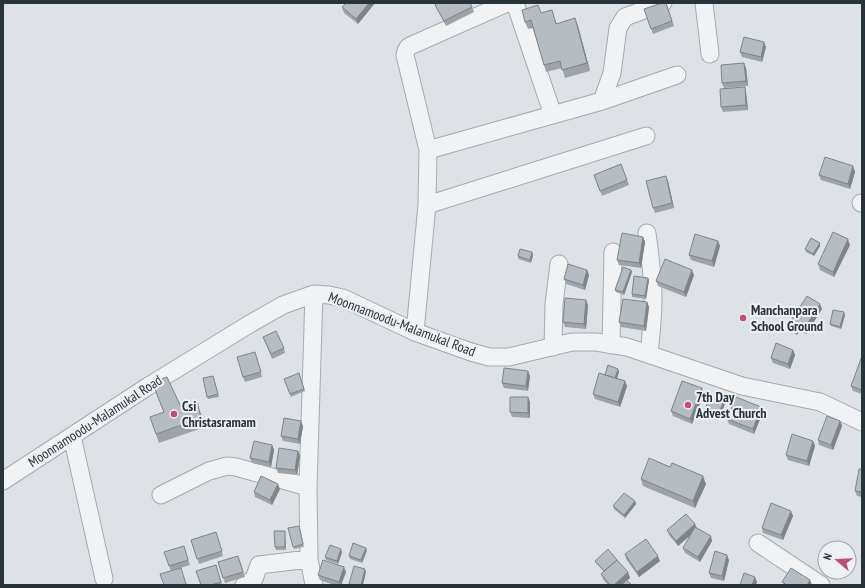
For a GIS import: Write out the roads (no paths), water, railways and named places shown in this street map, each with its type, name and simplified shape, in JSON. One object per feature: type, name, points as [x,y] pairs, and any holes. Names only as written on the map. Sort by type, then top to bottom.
[{"type":"street","points":[[415,332],[426,205],[428,150],[405,55],[407,48],[507,3]]},
{"type":"street","points":[[514,3],[553,115]]},
{"type":"street","points":[[602,101],[612,73],[618,28],[625,17],[663,3]]},
{"type":"street","points":[[704,3],[710,54]]},
{"type":"street","points":[[428,150],[602,101],[677,74]]},
{"type":"street","points":[[426,205],[646,136]]},
{"type":"street","points":[[647,233],[652,268],[653,299],[648,354]]},
{"type":"street","points":[[611,344],[613,252]]},
{"type":"street","points":[[553,347],[554,304],[559,264]]},
{"type":"street","points":[[314,294],[308,487],[309,559],[314,585]]},
{"type":"street","name":"Moonnamoodu-Malamukal Road","points":[[3,481],[147,387],[248,325],[283,305],[314,294],[343,298],[415,332],[489,357],[509,357],[572,342],[596,342],[611,344],[627,347],[742,386],[820,402],[862,422]]},
{"type":"street","points":[[72,436],[104,579]]},
{"type":"street","points":[[160,495],[209,471],[227,466],[308,487]]},
{"type":"street","points":[[758,543],[822,585]]},
{"type":"street","points":[[244,585],[254,579],[259,565],[309,559]]},
{"type":"place","name":"Manchanpara School Ground","points":[[743,318]]},
{"type":"place","name":"7th Day Advest Church","points":[[688,405]]},
{"type":"place","name":"Csi Christasramam","points":[[174,414]]}]
